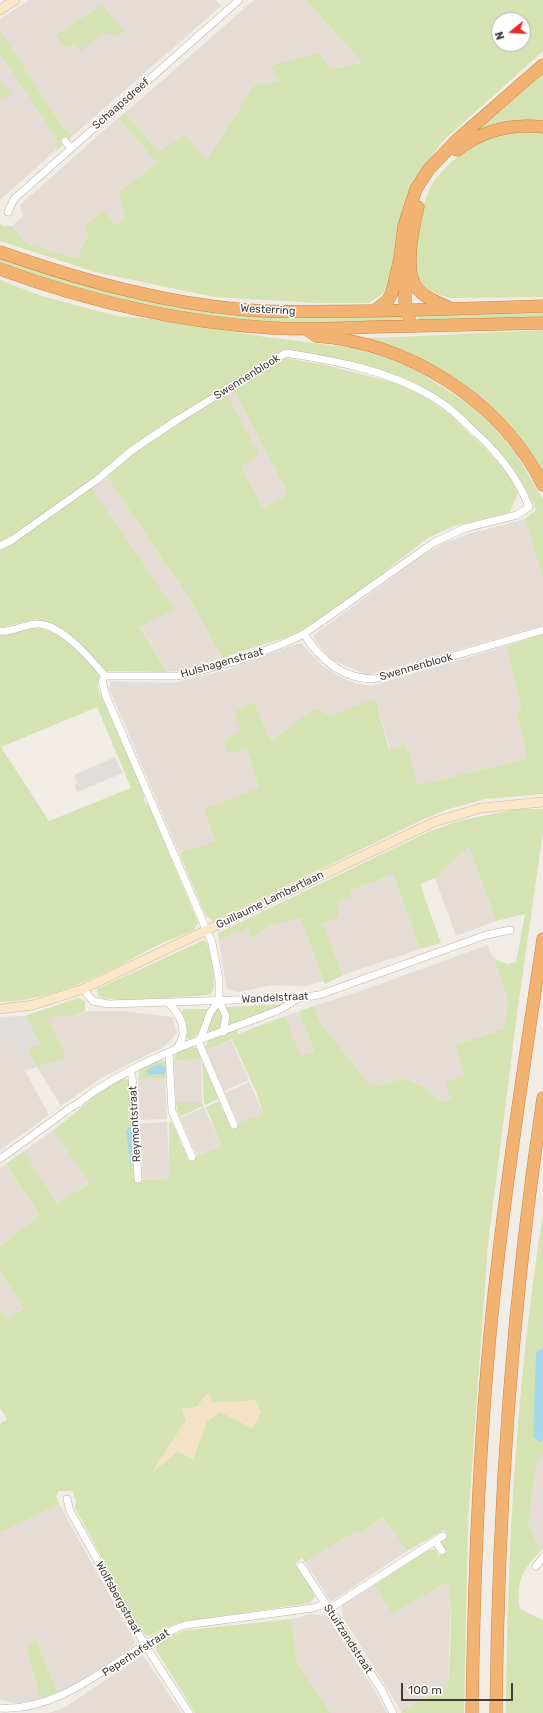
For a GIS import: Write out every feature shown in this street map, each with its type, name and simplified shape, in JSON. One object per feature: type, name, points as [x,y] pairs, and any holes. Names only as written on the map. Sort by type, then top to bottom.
[{"type":"highway","points":[[374,311],[388,300],[392,293],[400,258],[404,226],[416,189],[440,156],[543,66]]},
{"type":"highway","points":[[453,308],[427,297],[416,288],[413,281],[410,255],[419,204],[425,189],[442,164],[469,140],[485,132],[505,127],[543,127]]},
{"type":"highway","points":[[408,217],[405,247],[405,310],[418,326]]},
{"type":"highway","name":"Westerring","points":[[0,252],[47,269],[102,285],[131,292],[206,305],[298,312],[543,306]]},
{"type":"highway","name":"Westerring","points":[[0,269],[40,284],[121,306],[166,315],[238,325],[305,328],[543,322]]},
{"type":"highway","points":[[305,328],[316,336],[369,345],[413,361],[455,386],[484,409],[506,431],[524,454],[543,485]]},
{"type":"highway","points":[[472,1713],[477,1525],[482,1436],[494,1298],[522,1078],[543,939]]},
{"type":"highway","points":[[496,1713],[500,1549],[506,1436],[528,1203],[543,1098]]},
{"type":"street","points":[[0,10],[15,0]]},
{"type":"street","name":"Schaapsdreef","points":[[8,212],[14,199],[240,0]]},
{"type":"street","points":[[65,141],[71,148]]},
{"type":"street","name":"Swennenblook","points":[[0,546],[12,540],[79,492],[131,451],[286,353],[333,360],[367,369],[399,380],[432,396],[488,444],[514,474],[529,507]]},
{"type":"street","name":"Hulshagenstraat","points":[[105,676],[178,676],[237,661],[304,634],[433,543],[465,528],[517,515],[529,507]]},
{"type":"street","points":[[0,631],[26,625],[40,624],[58,630],[91,658],[105,676],[102,681],[106,696],[212,942],[219,979],[219,1001],[226,1016],[223,1032]]},
{"type":"street","name":"Swennenblook","points":[[304,634],[311,646],[324,660],[334,667],[360,679],[374,679],[543,630]]},
{"type":"street","name":"Guillaume Lambertlaan","points":[[0,1009],[33,1005],[83,989],[434,822],[480,808],[515,803],[543,802]]},
{"type":"street","name":"Wandelstraat","points":[[83,989],[93,1000],[99,1003],[169,1003],[298,998],[319,995],[486,935],[510,930]]},
{"type":"street","points":[[0,1159],[96,1089],[130,1070],[171,1052],[279,1010],[298,998]]},
{"type":"street","points":[[219,1001],[210,1013],[199,1041],[234,1125]]},
{"type":"street","points":[[169,1003],[179,1016],[183,1028],[182,1040],[171,1052],[172,1111],[192,1157]]},
{"type":"street","name":"Reymontstraat","points":[[130,1070],[132,1076],[138,1179]]},
{"type":"street","name":"Wolfsbergstraat","points":[[67,1499],[70,1511],[145,1645],[189,1713]]},
{"type":"street","name":"Peperhofstraat","points":[[0,1708],[9,1711],[40,1708],[78,1691],[145,1645],[167,1632],[185,1625],[327,1606],[443,1536]]},
{"type":"street","points":[[435,1541],[442,1550]]},
{"type":"street","points":[[536,1566],[543,1558]]},
{"type":"street","name":"Stuifzandstraat","points":[[301,1566],[381,1689],[394,1713]]},
{"type":"shaded area","points":[[29,0],[216,0],[221,6],[77,132],[70,133],[63,127],[0,30],[0,19]]},
{"type":"shaded area","points":[[254,0],[306,0],[362,63],[331,69],[270,66],[280,81],[254,85],[207,160],[159,152],[125,113]]},
{"type":"shaded area","points":[[0,54],[55,136],[57,144],[55,151],[0,200],[0,99],[10,95],[0,79]]},
{"type":"shaded area","points":[[118,118],[157,163],[120,192],[125,218],[116,225],[103,210],[83,228],[88,234],[77,258],[27,244],[12,226],[23,217],[20,205]]},
{"type":"shaded area","points":[[233,388],[288,494],[263,508],[241,466],[258,455],[225,392]]},
{"type":"shaded area","points":[[106,476],[190,599],[222,658],[185,670],[167,672],[140,626],[174,608],[91,488]]},
{"type":"shaded area","points":[[525,519],[543,579],[543,623],[541,626],[367,675],[330,659],[314,639],[314,635],[420,557],[444,543],[469,534]]},
{"type":"shaded area","points":[[296,644],[302,644],[322,665],[336,674],[354,683],[371,686],[506,646],[521,708],[516,711],[527,758],[418,785],[406,744],[390,749],[375,698],[330,717],[314,710],[271,741],[254,702],[242,730],[246,748],[259,788],[203,811],[216,841],[179,853],[109,688],[111,681],[172,683],[227,670]]},
{"type":"shaded area","points":[[115,757],[123,773],[77,792],[74,785],[78,784],[74,775]]},
{"type":"shaded area","points":[[469,847],[496,921],[456,936],[435,878]]},
{"type":"shaded area","points":[[393,874],[420,949],[343,975],[323,924],[339,917],[338,901],[349,891]]},
{"type":"shaded area","points":[[300,918],[324,981],[305,986],[272,985],[239,992],[229,990],[226,985],[219,941],[248,928],[252,939],[268,926]]},
{"type":"shaded area","points":[[487,945],[494,959],[508,1001],[504,1029],[455,1045],[465,1075],[451,1099],[442,1102],[424,1087],[405,1078],[372,1087],[320,1022],[314,1006],[361,991]]},
{"type":"shaded area","points":[[88,1011],[121,1011],[172,1017],[177,1033],[165,1046],[101,1078],[61,1106],[37,1067],[25,1071],[49,1115],[0,1150],[0,1017],[25,1016],[40,1045],[38,1067],[46,1017],[73,1016]]},
{"type":"shaded area","points":[[299,1011],[314,1051],[300,1057],[285,1016]]},
{"type":"shaded area","points":[[26,1017],[39,1044],[26,1048],[35,1065],[23,1069],[4,1036],[0,1037],[0,1018]]},
{"type":"shaded area","points":[[231,1040],[249,1080],[224,1091],[206,1050]]},
{"type":"shaded area","points":[[201,1059],[202,1103],[176,1103],[174,1061]]},
{"type":"shaded area","points":[[165,1078],[167,1119],[140,1120],[138,1079]]},
{"type":"shaded area","points":[[249,1082],[263,1113],[239,1124],[225,1093]]},
{"type":"shaded area","points":[[204,1107],[221,1146],[197,1156],[180,1118]]},
{"type":"shaded area","points":[[167,1122],[170,1179],[143,1180],[140,1124]]},
{"type":"shaded area","points":[[54,1130],[89,1182],[57,1205],[24,1151]]},
{"type":"shaded area","points":[[6,1164],[40,1215],[0,1246],[0,1168]]},
{"type":"shaded area","points":[[0,1271],[24,1309],[8,1319],[0,1307]]},
{"type":"shaded area","points":[[543,1457],[543,1549],[541,1550],[528,1525],[537,1460]]},
{"type":"shaded area","points":[[59,1504],[135,1641],[132,1647],[59,1696],[36,1639],[26,1646],[41,1701],[17,1705],[0,1699],[0,1533]]},
{"type":"shaded area","points":[[384,1517],[407,1551],[332,1601],[330,1600],[305,1562],[356,1530],[360,1534]]},
{"type":"shaded area","points":[[448,1582],[450,1594],[450,1627],[448,1687],[401,1711],[343,1617],[342,1605],[374,1585],[392,1614]]},
{"type":"shaded area","points":[[311,1614],[327,1616],[375,1691],[387,1713],[331,1713],[297,1663],[292,1619]]},
{"type":"shaded area","points":[[143,1655],[181,1713],[48,1713],[61,1709],[76,1700]]},
{"type":"green space","points":[[306,0],[543,0],[543,51],[442,142],[424,167],[407,195],[399,230],[390,289],[369,303],[318,303],[214,297],[95,272],[0,241],[0,224],[2,226],[12,226],[27,244],[77,258],[88,234],[83,228],[103,210],[116,225],[125,218],[119,192],[157,163],[118,118],[125,113],[159,152],[185,135],[207,160],[254,85],[280,81],[270,66],[318,53],[331,69],[362,63]]},
{"type":"green space","points":[[102,5],[125,32],[117,36],[104,32],[81,51],[73,43],[67,47],[55,35]]},
{"type":"green space","points":[[0,30],[63,127],[70,133],[77,132],[56,151],[57,144],[55,136],[0,54]]},
{"type":"green space","points":[[543,71],[543,122],[471,133]]},
{"type":"green space","points":[[0,79],[11,95],[0,99]]},
{"type":"green space","points":[[520,131],[543,134],[543,297],[450,298],[429,290],[419,280],[416,271],[415,259],[418,231],[424,203],[433,183],[441,172],[471,148],[495,137]]},
{"type":"green space","points":[[0,257],[145,299],[401,315],[401,322],[294,324],[212,317],[141,305],[69,287],[0,263]]},
{"type":"green space","points":[[0,280],[42,296],[117,316],[151,319],[266,337],[354,348],[386,358],[417,371],[470,405],[494,428],[515,452],[543,500],[543,579],[525,519],[536,510],[520,479],[509,464],[473,426],[434,396],[404,378],[357,363],[286,349],[286,358],[325,365],[397,383],[423,396],[449,414],[485,448],[512,479],[518,494],[510,512],[451,527],[428,538],[367,585],[321,618],[293,635],[222,658],[190,599],[106,476],[91,488],[175,609],[140,627],[167,672],[103,671],[60,628],[36,619],[0,628]],"holes":[[[233,388],[288,494],[263,508],[241,466],[259,455],[226,393]]]},
{"type":"green space","points":[[543,312],[543,317],[422,321],[414,315]]},
{"type":"green space","points":[[543,330],[543,472],[531,451],[517,432],[501,415],[482,399],[443,372],[422,360],[401,350],[363,338],[408,337]]},
{"type":"green space","points":[[25,627],[48,631],[58,636],[76,649],[100,675],[97,686],[144,794],[144,801],[149,806],[198,923],[194,930],[154,947],[91,979],[37,997],[18,1001],[0,1002],[0,635]],"holes":[[[97,707],[131,788],[49,821],[1,747]]]},
{"type":"green space","points":[[543,634],[543,794],[485,799],[449,809],[424,819],[213,921],[206,916],[179,853],[216,841],[203,810],[259,788],[246,748],[229,754],[223,741],[242,730],[234,712],[254,702],[271,741],[314,709],[330,716],[375,698],[389,749],[406,744],[418,785],[527,758],[516,711],[521,708],[506,646]]},
{"type":"green space","points":[[517,809],[543,809],[543,832],[518,1007],[488,1244],[468,1522],[464,1713],[401,1713],[401,1711],[448,1687],[451,1621],[448,1582],[392,1614],[374,1585],[428,1550],[435,1549],[439,1556],[444,1551],[441,1544],[442,1539],[447,1535],[444,1530],[407,1551],[383,1517],[360,1534],[356,1531],[305,1562],[302,1558],[295,1563],[311,1588],[315,1598],[309,1603],[177,1623],[148,1636],[142,1632],[75,1508],[76,1501],[72,1491],[59,1491],[56,1496],[59,1504],[0,1533],[0,1424],[7,1419],[0,1408],[0,1307],[8,1319],[24,1309],[0,1271],[0,1246],[40,1215],[6,1164],[24,1151],[57,1204],[89,1183],[54,1130],[95,1096],[123,1078],[131,1081],[134,1138],[132,1138],[135,1166],[135,1169],[133,1169],[134,1180],[169,1179],[169,1123],[172,1122],[183,1148],[186,1149],[184,1150],[188,1160],[221,1146],[206,1107],[219,1101],[224,1113],[228,1116],[226,1117],[230,1127],[263,1113],[257,1094],[232,1039],[206,1050],[205,1047],[208,1041],[236,1029],[238,1034],[285,1016],[301,1056],[314,1051],[299,1011],[314,1006],[320,1022],[372,1087],[405,1078],[424,1087],[442,1102],[451,1099],[445,1082],[465,1075],[455,1045],[504,1029],[508,1001],[494,959],[507,964],[516,962],[525,914],[496,921],[469,847],[435,878],[420,884],[441,943],[420,949],[393,874],[349,891],[351,898],[338,901],[339,917],[323,924],[343,975],[325,984],[300,918],[268,926],[252,939],[248,928],[219,941],[218,933],[428,832],[458,821]],"holes":[[[227,1401],[220,1412],[207,1421],[193,1459],[178,1451],[153,1471],[186,1420],[182,1409]]]},
{"type":"green space","points":[[204,940],[210,953],[214,975],[214,988],[208,995],[132,999],[104,998],[98,996],[97,989]]},
{"type":"green space","points":[[78,998],[85,1001],[85,1011],[73,1016],[47,1017],[67,1057],[37,1067],[28,1050],[40,1044],[25,1016]]},
{"type":"green space","points":[[283,1004],[284,1006],[228,1027],[226,1007]]},
{"type":"green space","points":[[218,1008],[223,1013],[223,1024],[218,1031],[210,1033],[207,1029],[212,1013]]},
{"type":"green space","points":[[184,1009],[207,1009],[206,1017],[200,1031],[197,1035],[190,1039],[186,1037],[181,1012]]},
{"type":"green space","points":[[191,1047],[197,1048],[201,1059],[174,1061],[176,1053]]},
{"type":"green space","points":[[159,1060],[165,1061],[168,1067],[165,1078],[138,1079],[140,1069]]},
{"type":"green space","points":[[202,1060],[220,1098],[205,1105],[204,1102]]},
{"type":"green space","points":[[176,1103],[202,1103],[203,1106],[179,1117]]},
{"type":"green space","points":[[543,1213],[543,1348],[536,1352],[539,1442],[543,1440],[543,1457],[537,1460],[528,1525],[541,1550],[529,1564],[522,1576],[519,1599],[520,1609],[543,1620],[543,1713],[506,1713],[511,1525],[515,1462],[526,1338]]},
{"type":"green space","points":[[292,1619],[297,1663],[331,1713],[195,1713],[156,1650],[157,1645],[165,1638],[187,1630]]},
{"type":"green space","points":[[36,1639],[59,1696],[41,1701],[26,1646]]},
{"type":"sand","points":[[208,1392],[213,1403],[255,1400],[261,1412],[253,1429],[220,1412],[207,1421],[193,1459],[178,1451],[152,1473],[186,1420],[182,1409],[196,1408]]},
{"type":"water","points":[[160,1064],[166,1068],[166,1072],[163,1074],[149,1075],[146,1072],[149,1068]]},
{"type":"water","points":[[130,1127],[132,1131],[131,1167],[126,1131]]},
{"type":"water","points":[[543,1348],[543,1440],[539,1442],[533,1437],[536,1352]]}]
